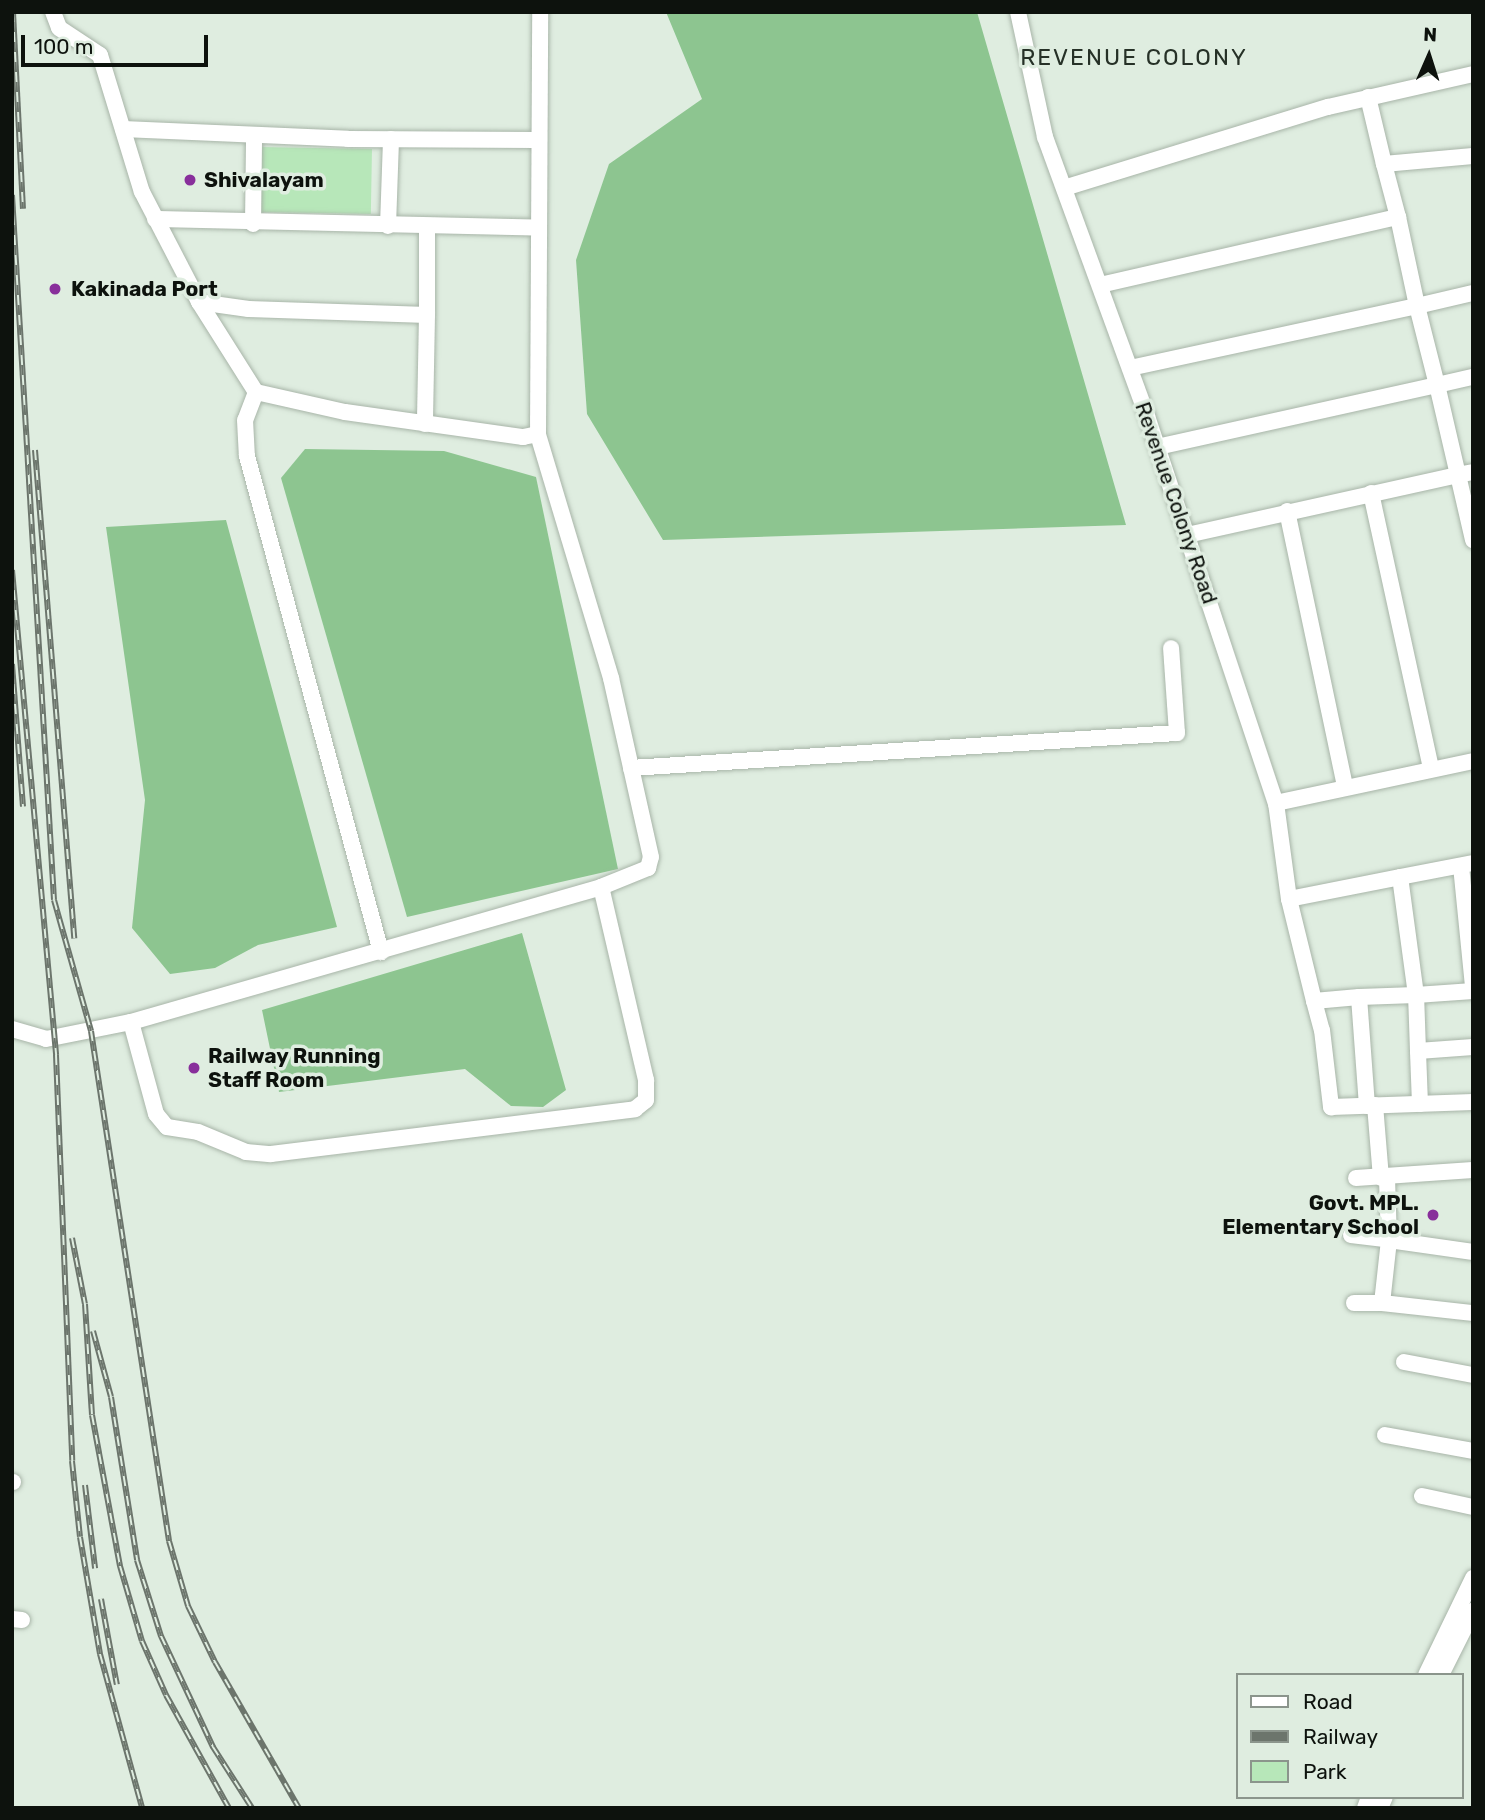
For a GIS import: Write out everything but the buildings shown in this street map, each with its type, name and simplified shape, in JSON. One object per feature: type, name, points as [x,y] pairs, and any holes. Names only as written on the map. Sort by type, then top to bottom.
[{"type":"street","points":[[53,12],[59,28],[100,55],[155,219],[199,302],[256,392],[345,412],[425,424],[523,437],[538,434]]},
{"type":"street","points":[[12,1029],[46,1039],[131,1022],[601,887],[648,868],[651,857],[611,678],[538,434],[536,140],[540,12]]},
{"type":"street","name":"Revenue Colony Road","points":[[1018,12],[1045,137],[1158,447],[1276,803],[1289,899],[1322,1030],[1331,1107],[1371,1106]]},
{"type":"street","points":[[1064,188],[1368,97],[1473,74]]},
{"type":"street","points":[[1368,97],[1437,385],[1466,473],[1473,540]]},
{"type":"street","points":[[123,129],[254,136],[536,140]]},
{"type":"street","points":[[253,224],[254,136]]},
{"type":"street","points":[[388,226],[391,139]]},
{"type":"street","points":[[1384,164],[1473,156]]},
{"type":"street","points":[[1100,285],[1398,217]]},
{"type":"street","points":[[155,219],[253,224],[537,228]]},
{"type":"street","points":[[425,424],[427,227]]},
{"type":"street","points":[[1130,368],[1473,293]]},
{"type":"street","points":[[199,302],[249,309],[427,314]]},
{"type":"street","points":[[1158,447],[1473,377]]},
{"type":"street","points":[[256,392],[245,419],[247,456],[381,952]]},
{"type":"street","points":[[1187,535],[1466,473]]},
{"type":"street","points":[[1371,493],[1431,769]]},
{"type":"street","points":[[1287,511],[1346,787]]},
{"type":"street","points":[[631,768],[1177,733],[1171,649]]},
{"type":"street","points":[[1276,803],[1431,769],[1472,766]]},
{"type":"street","points":[[1289,899],[1467,865],[1473,988],[1416,995],[1314,1001]]},
{"type":"street","points":[[1400,877],[1416,995],[1420,1104]]},
{"type":"street","points":[[131,1022],[156,1114],[167,1127],[198,1132],[246,1153],[271,1154],[635,1109],[646,1100],[646,1080],[601,887]]},
{"type":"street","points":[[1359,997],[1371,1106],[1384,1178],[1389,1240],[1382,1303]]},
{"type":"street","points":[[1418,1051],[1473,1047]]},
{"type":"street","points":[[1371,1106],[1473,1101]]},
{"type":"street","points":[[1356,1178],[1473,1170]]},
{"type":"street","points":[[1352,1235],[1473,1252]]},
{"type":"street","points":[[1354,1303],[1382,1303],[1473,1314]]},
{"type":"street","points":[[1404,1362],[1473,1374]]},
{"type":"street","points":[[1385,1435],[1473,1451]]},
{"type":"street","points":[[1422,1496],[1473,1507]]},
{"type":"street","points":[[1427,1673],[1473,1578]]},
{"type":"street","points":[[1442,1673],[1473,1611]]},
{"type":"green space","points":[[260,147],[372,149],[371,214],[259,212]]},
{"type":"shaded area","points":[[666,12],[977,12],[1126,525],[663,540],[587,414],[576,260],[609,164],[702,99]]},
{"type":"shaded area","points":[[305,449],[444,451],[536,477],[618,869],[407,917],[281,478]]},
{"type":"shaded area","points":[[226,520],[337,927],[258,945],[215,968],[170,974],[132,928],[145,800],[106,527]]},
{"type":"shaded area","points":[[522,933],[566,1090],[543,1107],[511,1106],[465,1069],[279,1092],[262,1010]]},
{"type":"railway","points":[[13,12],[23,209]]},
{"type":"railway","points":[[12,195],[54,900],[91,1031],[169,1541],[188,1606],[215,1662],[299,1808]]},
{"type":"railway","points":[[35,450],[74,938]]},
{"type":"railway","points":[[12,570],[56,1055],[72,1461],[80,1537],[100,1654],[142,1808]]},
{"type":"railway","points":[[12,664],[23,807]]},
{"type":"railway","points":[[72,1238],[85,1304],[92,1415],[120,1566],[142,1641],[166,1695],[229,1808]]},
{"type":"railway","points":[[93,1331],[111,1397],[137,1560],[161,1636],[213,1747],[252,1808]]},
{"type":"railway","points":[[85,1485],[95,1568]]},
{"type":"railway","points":[[101,1599],[117,1685]]},
{"type":"place","name":"Shivalayam","points":[[190,180]]},
{"type":"place","name":"Kakinada Port","points":[[55,289]]},
{"type":"place","name":"Railway Running Staff Room","points":[[194,1068]]},
{"type":"place","name":"Govt. MPL. Elementary School","points":[[1433,1215]]},
{"type":"district","name":"REVENUE COLONY","points":[[1134,57]]}]
